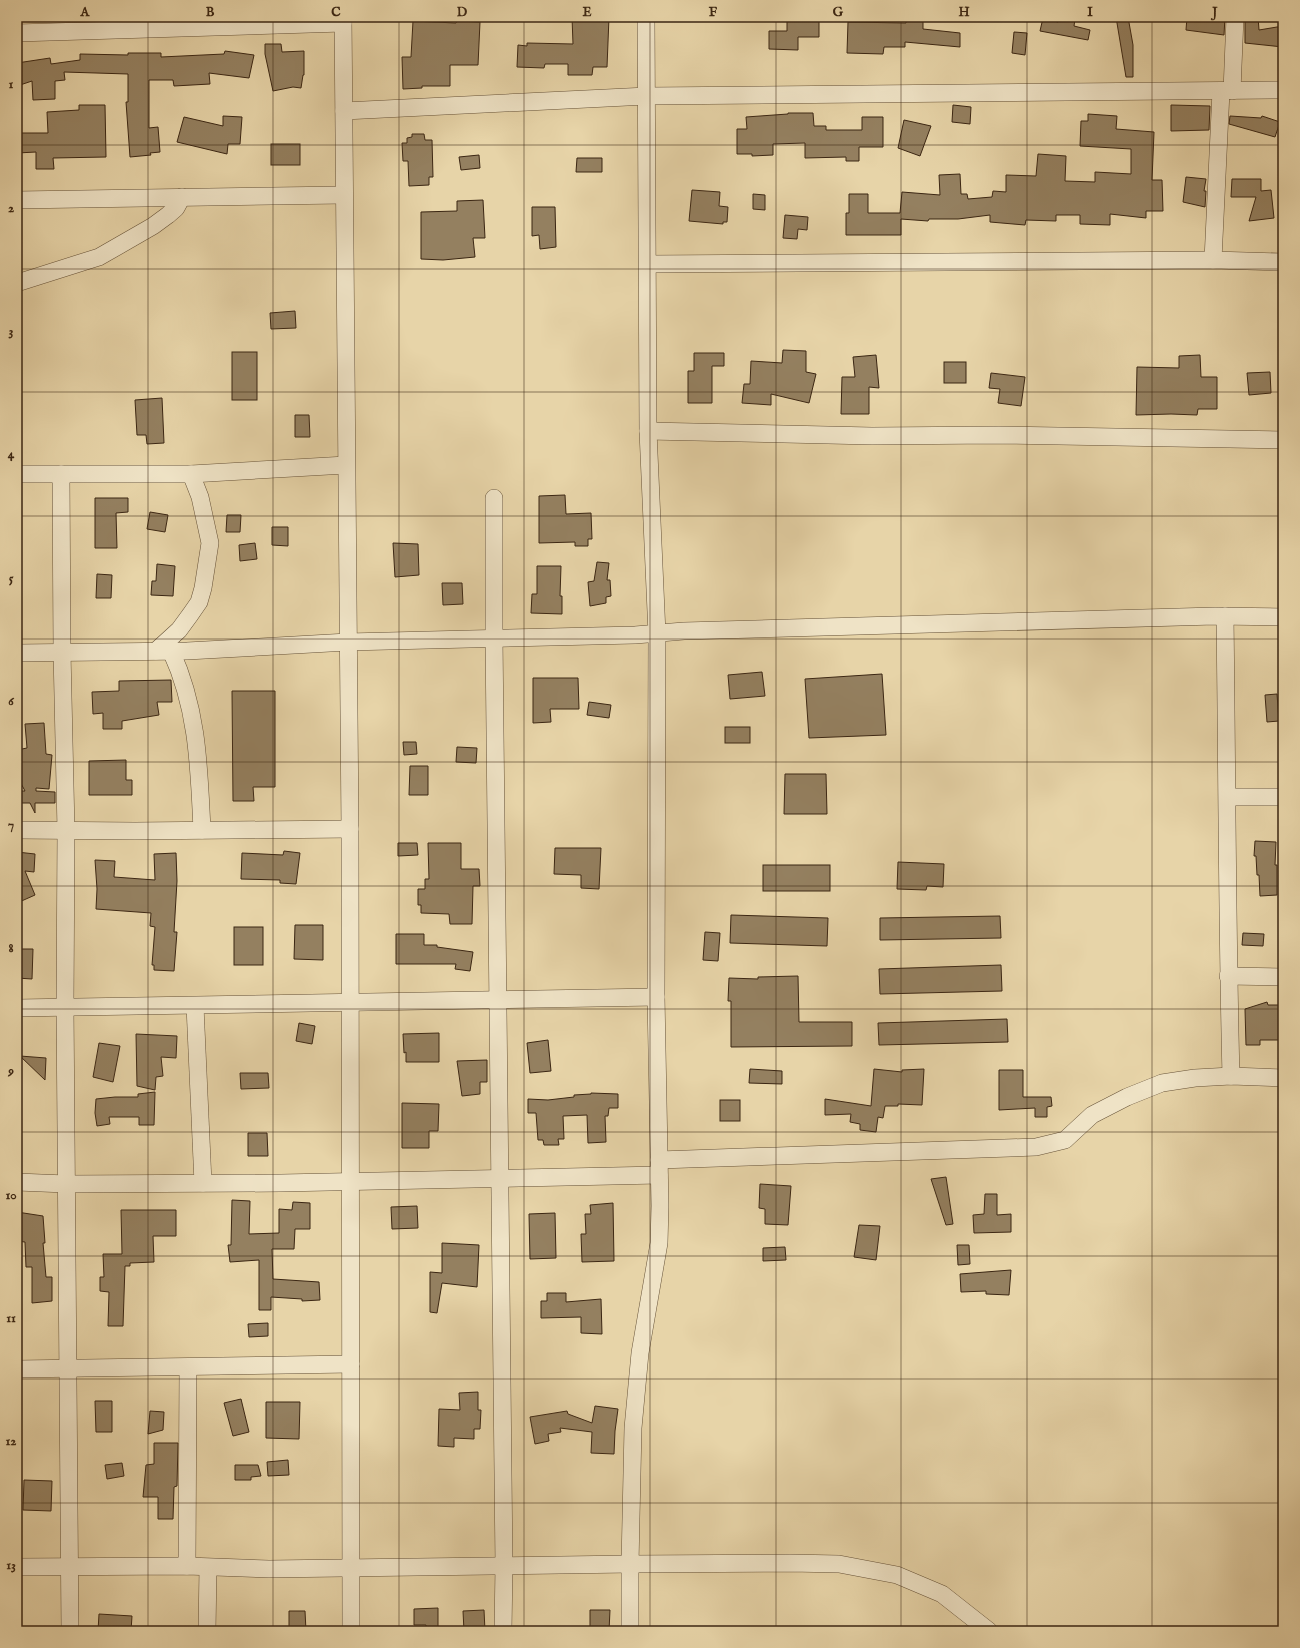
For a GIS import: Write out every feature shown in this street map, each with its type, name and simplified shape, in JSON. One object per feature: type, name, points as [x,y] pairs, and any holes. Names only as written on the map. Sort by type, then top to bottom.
[{"type":"street","points":[[630,1631],[633,1428],[640,1353],[659,1243],[656,997],[657,634],[648,431],[646,17]]},
{"type":"street","points":[[1213,260],[1226,91],[1235,17]]},
{"type":"street","points":[[17,32],[243,22],[343,20],[350,829],[349,1003],[351,1631]]},
{"type":"street","points":[[344,111],[647,96],[1283,90]]},
{"type":"street","points":[[17,200],[344,195]]},
{"type":"street","points":[[17,283],[99,257],[153,226],[176,208],[182,197]]},
{"type":"street","points":[[648,264],[1213,260],[1283,262]]},
{"type":"street","points":[[648,431],[864,436],[999,435],[1283,440]]},
{"type":"street","points":[[17,474],[191,474],[346,465]]},
{"type":"street","points":[[61,474],[62,652],[66,830],[65,1007],[70,1631]]},
{"type":"street","points":[[164,651],[199,602],[203,588],[210,543],[200,497],[191,474]]},
{"type":"street","points":[[494,498],[498,1177],[504,1566],[503,1631]]},
{"type":"street","points":[[1225,616],[1228,797],[1228,976],[1231,1076]]},
{"type":"street","points":[[17,653],[164,651],[348,642],[657,634],[684,631],[1225,616],[1283,617]]},
{"type":"street","points":[[164,651],[184,681],[195,734],[202,830]]},
{"type":"street","points":[[1228,797],[1283,797]]},
{"type":"street","points":[[17,830],[135,831],[350,829]]},
{"type":"street","points":[[1228,976],[1283,977]]},
{"type":"street","points":[[17,1008],[656,997]]},
{"type":"street","points":[[195,1006],[203,1183]]},
{"type":"street","points":[[17,1182],[66,1184],[203,1183],[498,1177],[1036,1147],[1065,1140],[1092,1115],[1128,1097],[1162,1083],[1195,1078],[1231,1076],[1283,1078]]},
{"type":"street","points":[[17,1369],[188,1368],[351,1364]]},
{"type":"street","points":[[188,1368],[188,1566]]},
{"type":"street","points":[[17,1567],[188,1566],[208,1568],[630,1564],[839,1564],[897,1575],[942,1594],[989,1631]]},
{"type":"street","points":[[207,1631],[208,1568]]},
{"type":"building","points":[[572,17],[609,17],[607,67],[593,67],[592,75],[568,75],[568,64],[545,64],[544,68],[517,67],[518,45],[527,46],[527,43],[573,44]]},
{"type":"building","points":[[787,17],[819,17],[819,37],[798,37],[798,50],[769,49],[769,31],[787,31]]},
{"type":"building","points":[[906,17],[923,17],[923,29],[960,33],[960,47],[905,42],[905,47],[884,47],[883,54],[847,53],[848,22],[906,23]]},
{"type":"building","points":[[1060,17],[1075,19],[1074,26],[1090,30],[1088,40],[1040,31],[1043,18],[1058,22]]},
{"type":"building","points":[[1116,17],[1128,17],[1133,45],[1133,77],[1126,77]]},
{"type":"building","points":[[1187,17],[1225,17],[1224,35],[1186,30]]},
{"type":"building","points":[[1245,17],[1258,17],[1259,30],[1283,26],[1283,47],[1245,43]]},
{"type":"building","points":[[413,21],[456,23],[457,21],[480,22],[478,65],[450,65],[450,86],[422,86],[422,88],[403,89],[402,57],[411,57]]},
{"type":"building","points":[[1014,32],[1027,33],[1025,55],[1012,53]]},
{"type":"building","points":[[265,44],[281,44],[282,52],[304,51],[304,75],[301,88],[293,87],[273,91],[265,54]]},
{"type":"building","points":[[225,51],[254,55],[249,78],[209,73],[210,84],[174,86],[173,80],[149,80],[149,128],[158,127],[160,152],[150,153],[151,155],[130,157],[126,102],[128,102],[128,74],[64,72],[65,80],[55,81],[55,99],[33,100],[32,81],[17,86],[17,63],[50,58],[51,64],[80,60],[80,54],[128,55],[128,53],[161,53],[161,57],[224,54]]},
{"type":"building","points":[[79,105],[105,105],[106,157],[53,158],[54,169],[36,169],[36,152],[17,153],[17,133],[48,133],[47,112],[79,110]]},
{"type":"building","points":[[953,105],[971,107],[970,124],[952,122]]},
{"type":"building","points":[[1171,105],[1210,106],[1209,130],[1171,131]]},
{"type":"building","points":[[788,113],[813,113],[814,126],[826,126],[826,130],[862,130],[862,117],[883,117],[883,147],[859,147],[859,161],[846,161],[846,157],[805,158],[805,143],[773,144],[773,155],[752,156],[752,154],[737,154],[737,129],[747,129],[746,117]]},
{"type":"building","points":[[1088,114],[1117,116],[1116,129],[1154,132],[1152,180],[1162,180],[1163,211],[1146,211],[1146,218],[1110,214],[1110,225],[1080,224],[1080,215],[1056,215],[1056,221],[1026,220],[1025,225],[990,222],[990,215],[958,219],[929,219],[928,221],[901,219],[901,235],[846,235],[846,213],[849,213],[849,194],[868,194],[868,213],[900,213],[902,192],[940,195],[939,175],[960,174],[961,194],[967,194],[968,199],[992,197],[993,191],[1006,192],[1006,175],[1036,176],[1038,154],[1066,156],[1065,181],[1095,182],[1095,172],[1131,174],[1131,149],[1080,146],[1081,121],[1088,121]]},
{"type":"building","points":[[223,116],[242,117],[240,144],[228,144],[227,154],[177,142],[184,117],[223,126]]},
{"type":"building","points":[[1230,116],[1261,118],[1262,116],[1280,122],[1275,137],[1229,124]]},
{"type":"building","points":[[904,120],[931,126],[920,156],[898,148]]},
{"type":"building","points":[[412,134],[424,134],[425,140],[432,140],[433,177],[429,177],[429,185],[409,186],[408,161],[403,161],[402,143],[407,143],[407,138],[412,137]]},
{"type":"building","points":[[271,144],[300,144],[300,165],[271,165]]},
{"type":"building","points":[[479,155],[480,168],[461,170],[459,157]]},
{"type":"building","points":[[577,158],[602,158],[602,172],[576,172]]},
{"type":"building","points":[[1186,177],[1206,179],[1204,191],[1206,191],[1205,207],[1183,202]]},
{"type":"building","points":[[1232,179],[1261,179],[1261,191],[1271,190],[1274,218],[1249,221],[1256,197],[1231,197]]},
{"type":"building","points":[[692,190],[720,192],[719,206],[728,207],[727,222],[723,222],[723,224],[689,221]]},
{"type":"building","points":[[753,194],[765,195],[765,210],[753,209]]},
{"type":"building","points":[[483,200],[485,238],[473,238],[475,257],[443,260],[421,259],[421,212],[457,211],[457,201]]},
{"type":"building","points":[[532,207],[555,207],[556,247],[540,249],[539,235],[532,236]]},
{"type":"building","points":[[785,215],[808,217],[807,230],[798,229],[797,239],[783,238]]},
{"type":"building","points":[[295,311],[296,328],[271,329],[270,313]]},
{"type":"building","points":[[783,350],[806,351],[806,372],[816,374],[809,403],[771,394],[771,405],[742,403],[744,384],[750,384],[751,361],[782,363]]},
{"type":"building","points":[[232,352],[257,352],[257,400],[232,400]]},
{"type":"building","points":[[694,353],[724,353],[724,366],[712,366],[712,403],[688,403],[688,371],[694,371]]},
{"type":"building","points":[[876,355],[879,388],[869,387],[869,414],[841,414],[842,377],[855,377],[853,357]]},
{"type":"building","points":[[1200,355],[1201,377],[1217,377],[1217,409],[1198,409],[1197,415],[1136,415],[1137,367],[1179,368],[1179,356]]},
{"type":"building","points":[[944,362],[966,362],[966,383],[944,383]]},
{"type":"building","points":[[1270,372],[1271,393],[1249,395],[1247,373]]},
{"type":"building","points":[[991,373],[1025,377],[1021,406],[998,403],[1000,389],[989,388]]},
{"type":"building","points":[[162,398],[164,443],[147,444],[146,435],[137,435],[135,400]]},
{"type":"building","points":[[295,415],[309,415],[310,437],[295,437]]},
{"type":"building","points":[[565,495],[566,514],[591,513],[592,539],[588,539],[588,546],[575,546],[575,542],[539,543],[539,496]]},
{"type":"building","points":[[95,498],[128,498],[128,512],[116,513],[117,548],[95,548]]},
{"type":"building","points":[[150,512],[168,515],[165,532],[147,529]]},
{"type":"building","points":[[227,515],[241,515],[240,532],[226,532]]},
{"type":"building","points":[[272,527],[288,527],[288,546],[272,545]]},
{"type":"building","points":[[255,543],[257,559],[240,561],[239,545]]},
{"type":"building","points":[[393,543],[418,544],[419,575],[395,577]]},
{"type":"building","points":[[597,562],[609,563],[607,580],[610,580],[611,596],[606,597],[606,603],[590,606],[588,582],[594,581]]},
{"type":"building","points":[[157,564],[175,566],[173,596],[151,595],[152,581],[156,581]]},
{"type":"building","points":[[537,566],[561,566],[560,596],[562,596],[562,614],[531,613],[532,594],[537,594]]},
{"type":"building","points":[[97,574],[112,575],[111,598],[96,598]]},
{"type":"building","points":[[442,583],[462,583],[463,604],[443,605]]},
{"type":"building","points":[[762,672],[765,696],[730,699],[728,675]]},
{"type":"building","points":[[882,674],[886,735],[809,738],[805,679]]},
{"type":"building","points":[[533,678],[578,678],[579,709],[550,709],[551,722],[533,723]]},
{"type":"building","points":[[171,680],[172,702],[157,702],[159,715],[122,721],[122,729],[103,729],[103,713],[93,714],[92,692],[119,691],[119,681]]},
{"type":"building","points":[[232,691],[275,691],[275,787],[253,787],[254,801],[233,801]]},
{"type":"building","points":[[1277,694],[1279,721],[1267,722],[1265,695]]},
{"type":"building","points":[[589,702],[611,705],[609,718],[587,715]]},
{"type":"building","points":[[44,723],[46,754],[52,755],[49,789],[36,788],[36,791],[55,792],[55,803],[35,803],[35,813],[30,803],[17,803],[17,791],[25,791],[17,776],[17,750],[27,748],[25,724]]},
{"type":"building","points":[[725,727],[750,727],[750,743],[725,743]]},
{"type":"building","points":[[403,742],[416,742],[417,754],[404,755]]},
{"type":"building","points":[[457,747],[477,748],[476,763],[456,762]]},
{"type":"building","points":[[126,760],[126,780],[132,780],[132,795],[89,795],[89,761]]},
{"type":"building","points":[[410,766],[428,766],[428,795],[409,795]]},
{"type":"building","points":[[785,774],[826,774],[827,814],[784,814]]},
{"type":"building","points":[[1255,841],[1276,842],[1275,865],[1277,865],[1277,895],[1260,896],[1259,875],[1257,875],[1256,856],[1254,856]]},
{"type":"building","points":[[398,843],[417,843],[418,855],[398,856]]},
{"type":"building","points":[[428,843],[461,843],[461,869],[479,869],[480,886],[473,886],[472,924],[450,924],[449,914],[421,913],[421,905],[418,905],[418,889],[425,889],[425,879],[429,879]]},
{"type":"building","points":[[555,848],[601,848],[599,889],[581,888],[581,875],[554,874]]},
{"type":"building","points":[[284,851],[300,853],[296,884],[280,883],[280,880],[241,879],[242,853],[283,855]]},
{"type":"building","points":[[17,852],[35,854],[34,872],[25,871],[35,895],[17,903]]},
{"type":"building","points":[[176,853],[177,881],[174,932],[177,932],[174,971],[154,970],[154,965],[152,965],[155,927],[150,926],[151,913],[96,909],[97,889],[95,860],[115,861],[114,877],[155,880],[154,854]]},
{"type":"building","points":[[898,862],[944,864],[943,887],[927,886],[926,890],[897,889]]},
{"type":"building","points":[[763,865],[830,865],[830,891],[763,891]]},
{"type":"building","points":[[731,915],[828,918],[827,946],[730,943]]},
{"type":"building","points":[[1000,916],[1001,938],[880,940],[880,918]]},
{"type":"building","points":[[295,925],[323,925],[323,960],[294,959]]},
{"type":"building","points":[[234,927],[263,927],[263,965],[234,965]]},
{"type":"building","points":[[705,932],[720,933],[718,961],[703,960]]},
{"type":"building","points":[[1243,933],[1264,934],[1263,946],[1242,945]]},
{"type":"building","points":[[396,934],[424,934],[424,945],[437,945],[437,947],[473,952],[470,971],[455,969],[456,964],[396,964]]},
{"type":"building","points":[[17,949],[33,949],[32,979],[17,978]]},
{"type":"building","points":[[1001,965],[1002,991],[880,994],[879,969]]},
{"type":"building","points":[[798,976],[799,1022],[852,1022],[852,1046],[731,1047],[731,1001],[728,1001],[729,978],[758,979],[758,977]]},
{"type":"building","points":[[1267,1002],[1268,1005],[1280,1005],[1280,1040],[1260,1040],[1260,1045],[1246,1045],[1245,1009]]},
{"type":"building","points":[[1007,1019],[1008,1042],[879,1045],[878,1023]]},
{"type":"building","points":[[299,1023],[315,1026],[312,1044],[296,1041]]},
{"type":"building","points":[[439,1033],[439,1062],[406,1062],[403,1034]]},
{"type":"building","points":[[136,1034],[177,1036],[176,1058],[161,1057],[163,1076],[156,1077],[155,1090],[137,1086]]},
{"type":"building","points":[[548,1040],[551,1071],[530,1073],[527,1043]]},
{"type":"building","points":[[99,1043],[120,1046],[113,1082],[93,1077]]},
{"type":"building","points":[[20,1056],[46,1058],[45,1080]]},
{"type":"building","points":[[487,1060],[487,1082],[480,1082],[480,1094],[462,1096],[457,1061]]},
{"type":"building","points":[[750,1069],[782,1071],[782,1084],[749,1083]]},
{"type":"building","points":[[874,1069],[902,1072],[902,1070],[924,1069],[922,1105],[898,1104],[898,1106],[885,1106],[883,1118],[878,1117],[876,1132],[860,1130],[860,1124],[850,1122],[851,1114],[825,1115],[825,1099],[871,1106]]},
{"type":"building","points":[[999,1070],[1023,1070],[1023,1097],[1051,1097],[1052,1106],[1047,1107],[1047,1117],[1035,1117],[1035,1108],[999,1110]]},
{"type":"building","points":[[240,1073],[268,1073],[269,1088],[241,1089]]},
{"type":"building","points":[[155,1092],[154,1125],[139,1125],[139,1117],[109,1117],[110,1124],[97,1126],[95,1113],[96,1099],[138,1097],[138,1094]]},
{"type":"building","points":[[591,1093],[618,1094],[618,1108],[609,1108],[608,1116],[605,1116],[606,1142],[588,1143],[587,1115],[563,1116],[564,1139],[558,1139],[559,1145],[544,1145],[543,1140],[538,1140],[536,1113],[528,1113],[528,1099],[548,1100],[574,1097],[574,1095]]},
{"type":"building","points":[[720,1100],[740,1100],[740,1121],[720,1121]]},
{"type":"building","points":[[402,1103],[439,1104],[438,1131],[429,1131],[429,1148],[402,1148]]},
{"type":"building","points":[[248,1133],[267,1133],[268,1156],[248,1156]]},
{"type":"building","points":[[946,1177],[953,1224],[946,1225],[931,1179]]},
{"type":"building","points":[[760,1184],[791,1186],[788,1225],[765,1224],[765,1209],[759,1208]]},
{"type":"building","points":[[985,1194],[997,1194],[997,1215],[1011,1214],[1011,1232],[974,1233],[973,1215],[984,1214]]},
{"type":"building","points":[[232,1200],[250,1201],[249,1234],[279,1233],[279,1209],[292,1210],[293,1202],[310,1203],[310,1229],[295,1229],[294,1249],[272,1249],[273,1279],[319,1282],[320,1300],[302,1301],[302,1299],[271,1297],[271,1310],[259,1310],[259,1260],[230,1262],[228,1245],[231,1245]]},
{"type":"building","points":[[613,1203],[614,1261],[582,1262],[581,1234],[586,1234],[585,1214],[591,1214],[590,1205]]},
{"type":"building","points":[[417,1206],[418,1228],[392,1229],[391,1207]]},
{"type":"building","points":[[121,1210],[176,1210],[176,1236],[153,1236],[154,1262],[130,1263],[130,1266],[125,1266],[123,1326],[108,1326],[109,1292],[100,1291],[100,1277],[104,1277],[103,1254],[122,1254]]},
{"type":"building","points":[[17,1212],[43,1216],[45,1243],[43,1243],[46,1277],[52,1277],[52,1301],[32,1303],[32,1267],[26,1267],[25,1242],[17,1241]]},
{"type":"building","points":[[555,1213],[556,1258],[530,1259],[529,1214]]},
{"type":"building","points":[[859,1225],[880,1226],[876,1260],[854,1257]]},
{"type":"building","points":[[442,1243],[479,1245],[477,1287],[442,1283],[437,1313],[430,1312],[430,1272],[442,1273]]},
{"type":"building","points":[[957,1245],[969,1245],[970,1264],[958,1265]]},
{"type":"building","points":[[785,1247],[786,1260],[763,1261],[763,1248]]},
{"type":"building","points":[[1011,1270],[1009,1295],[986,1294],[986,1291],[961,1292],[960,1274]]},
{"type":"building","points":[[547,1293],[566,1293],[566,1302],[601,1299],[602,1334],[581,1333],[581,1317],[541,1318],[541,1301],[547,1301]]},
{"type":"building","points":[[268,1323],[268,1336],[249,1337],[248,1324]]},
{"type":"building","points":[[478,1392],[478,1410],[481,1410],[480,1429],[474,1429],[474,1439],[454,1438],[454,1447],[438,1446],[439,1409],[460,1410],[459,1393]]},
{"type":"building","points":[[241,1399],[249,1432],[233,1436],[224,1403]]},
{"type":"building","points":[[95,1401],[112,1401],[112,1432],[96,1432]]},
{"type":"building","points":[[266,1402],[300,1402],[299,1439],[266,1438]]},
{"type":"building","points":[[595,1406],[618,1409],[614,1454],[591,1453],[592,1432],[560,1428],[561,1432],[548,1434],[549,1441],[535,1444],[530,1417],[567,1411],[568,1414],[592,1423]]},
{"type":"building","points":[[150,1411],[164,1412],[163,1430],[148,1434]]},
{"type":"building","points":[[154,1443],[178,1443],[177,1486],[174,1487],[173,1519],[158,1519],[158,1497],[143,1497],[146,1465],[154,1464]]},
{"type":"building","points":[[288,1460],[289,1475],[268,1476],[267,1462]]},
{"type":"building","points":[[122,1463],[124,1476],[107,1479],[105,1465]]},
{"type":"building","points":[[235,1465],[258,1465],[261,1476],[251,1477],[251,1480],[235,1480]]},
{"type":"building","points":[[24,1480],[52,1481],[51,1511],[23,1510]]},
{"type":"building","points":[[438,1608],[438,1631],[426,1631],[426,1625],[414,1625],[414,1609]]},
{"type":"building","points":[[484,1610],[485,1631],[464,1631],[463,1611]]},
{"type":"building","points":[[590,1610],[610,1610],[609,1631],[590,1631]]},
{"type":"building","points":[[289,1611],[305,1611],[306,1631],[289,1631]]},
{"type":"building","points":[[99,1614],[132,1616],[131,1631],[98,1631]]}]
